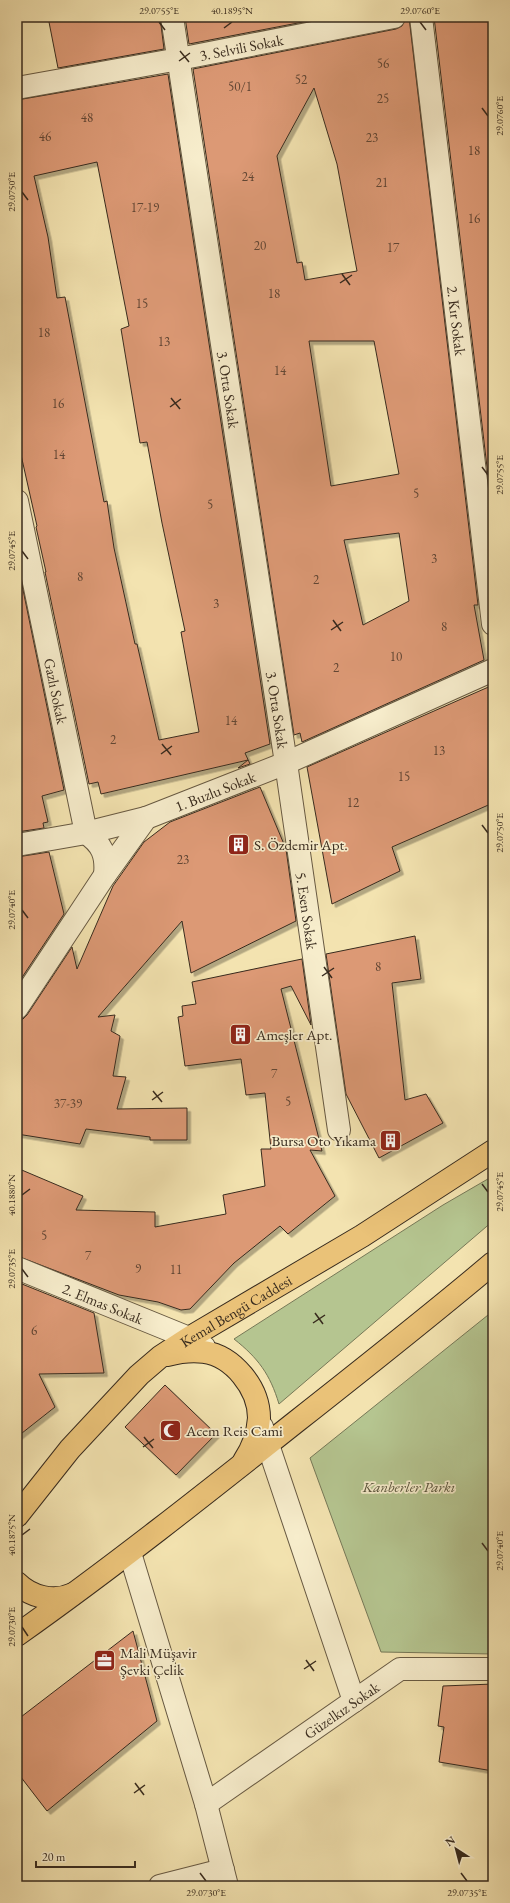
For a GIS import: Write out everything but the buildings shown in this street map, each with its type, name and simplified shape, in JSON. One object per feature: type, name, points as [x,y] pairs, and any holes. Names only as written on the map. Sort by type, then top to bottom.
[{"type":"main road","name":"Kemal Bengü Caddesi","points":[[17,1516],[25,1500],[70,1449],[139,1375],[160,1357],[189,1338],[362,1236],[493,1151]]},
{"type":"main road","points":[[17,1635],[130,1553],[229,1476],[447,1302],[493,1263]]},
{"type":"main road","points":[[160,1357],[182,1351],[204,1352],[226,1360],[243,1375],[254,1394],[259,1417],[255,1439],[245,1460],[229,1476]]},
{"type":"main road","points":[[17,1583],[23,1589],[38,1596],[54,1599],[69,1596],[83,1588]]},
{"type":"street","name":"3. Orta Sokak","points":[[172,17],[286,763]]},
{"type":"street","name":"3. Selvili Sokak","points":[[17,88],[179,59],[394,17]]},
{"type":"street","name":"2. Kır Sokak","points":[[421,17],[493,624]]},
{"type":"street","name":"Gazlı Sokak","points":[[17,500],[86,833]]},
{"type":"street","name":"1. Buzlu Sokak","points":[[17,845],[86,833],[146,818],[286,763],[493,670]]},
{"type":"street","name":"5. Esen Sokak","points":[[286,763],[339,1130]]},
{"type":"street","points":[[17,1008],[105,875],[146,818]]},
{"type":"street","points":[[86,833],[97,840],[106,862],[105,875]]},
{"type":"street","name":"2. Elmas Sokak","points":[[17,1268],[189,1338],[226,1360]]},
{"type":"street","points":[[259,1417],[354,1701]]},
{"type":"street","points":[[130,1553],[206,1804],[225,1878],[160,1886]]},
{"type":"street","name":"Güzelkız Sokak","points":[[206,1804],[400,1669],[493,1669]]},
{"type":"green space","points":[[493,1176],[493,1221],[279,1404],[272,1384],[262,1367],[250,1353],[234,1339],[443,1205]]},
{"type":"green space","name":"Kanberler Parkı","points":[[493,1311],[493,1654],[381,1652],[310,1458]]},
{"type":"place","name":"S. Özdemir Apt.","points":[[238,844]]},
{"type":"place","name":"Ameşler Apt.","points":[[240,1034]]},
{"type":"place","name":"Bursa Oto Yıkama","points":[[391,1140]]},
{"type":"place","name":"Acem Reis Cami","points":[[171,1430]]},
{"type":"place","name":"Mali Müşavir Şevki Çelik","points":[[105,1661]]}]
